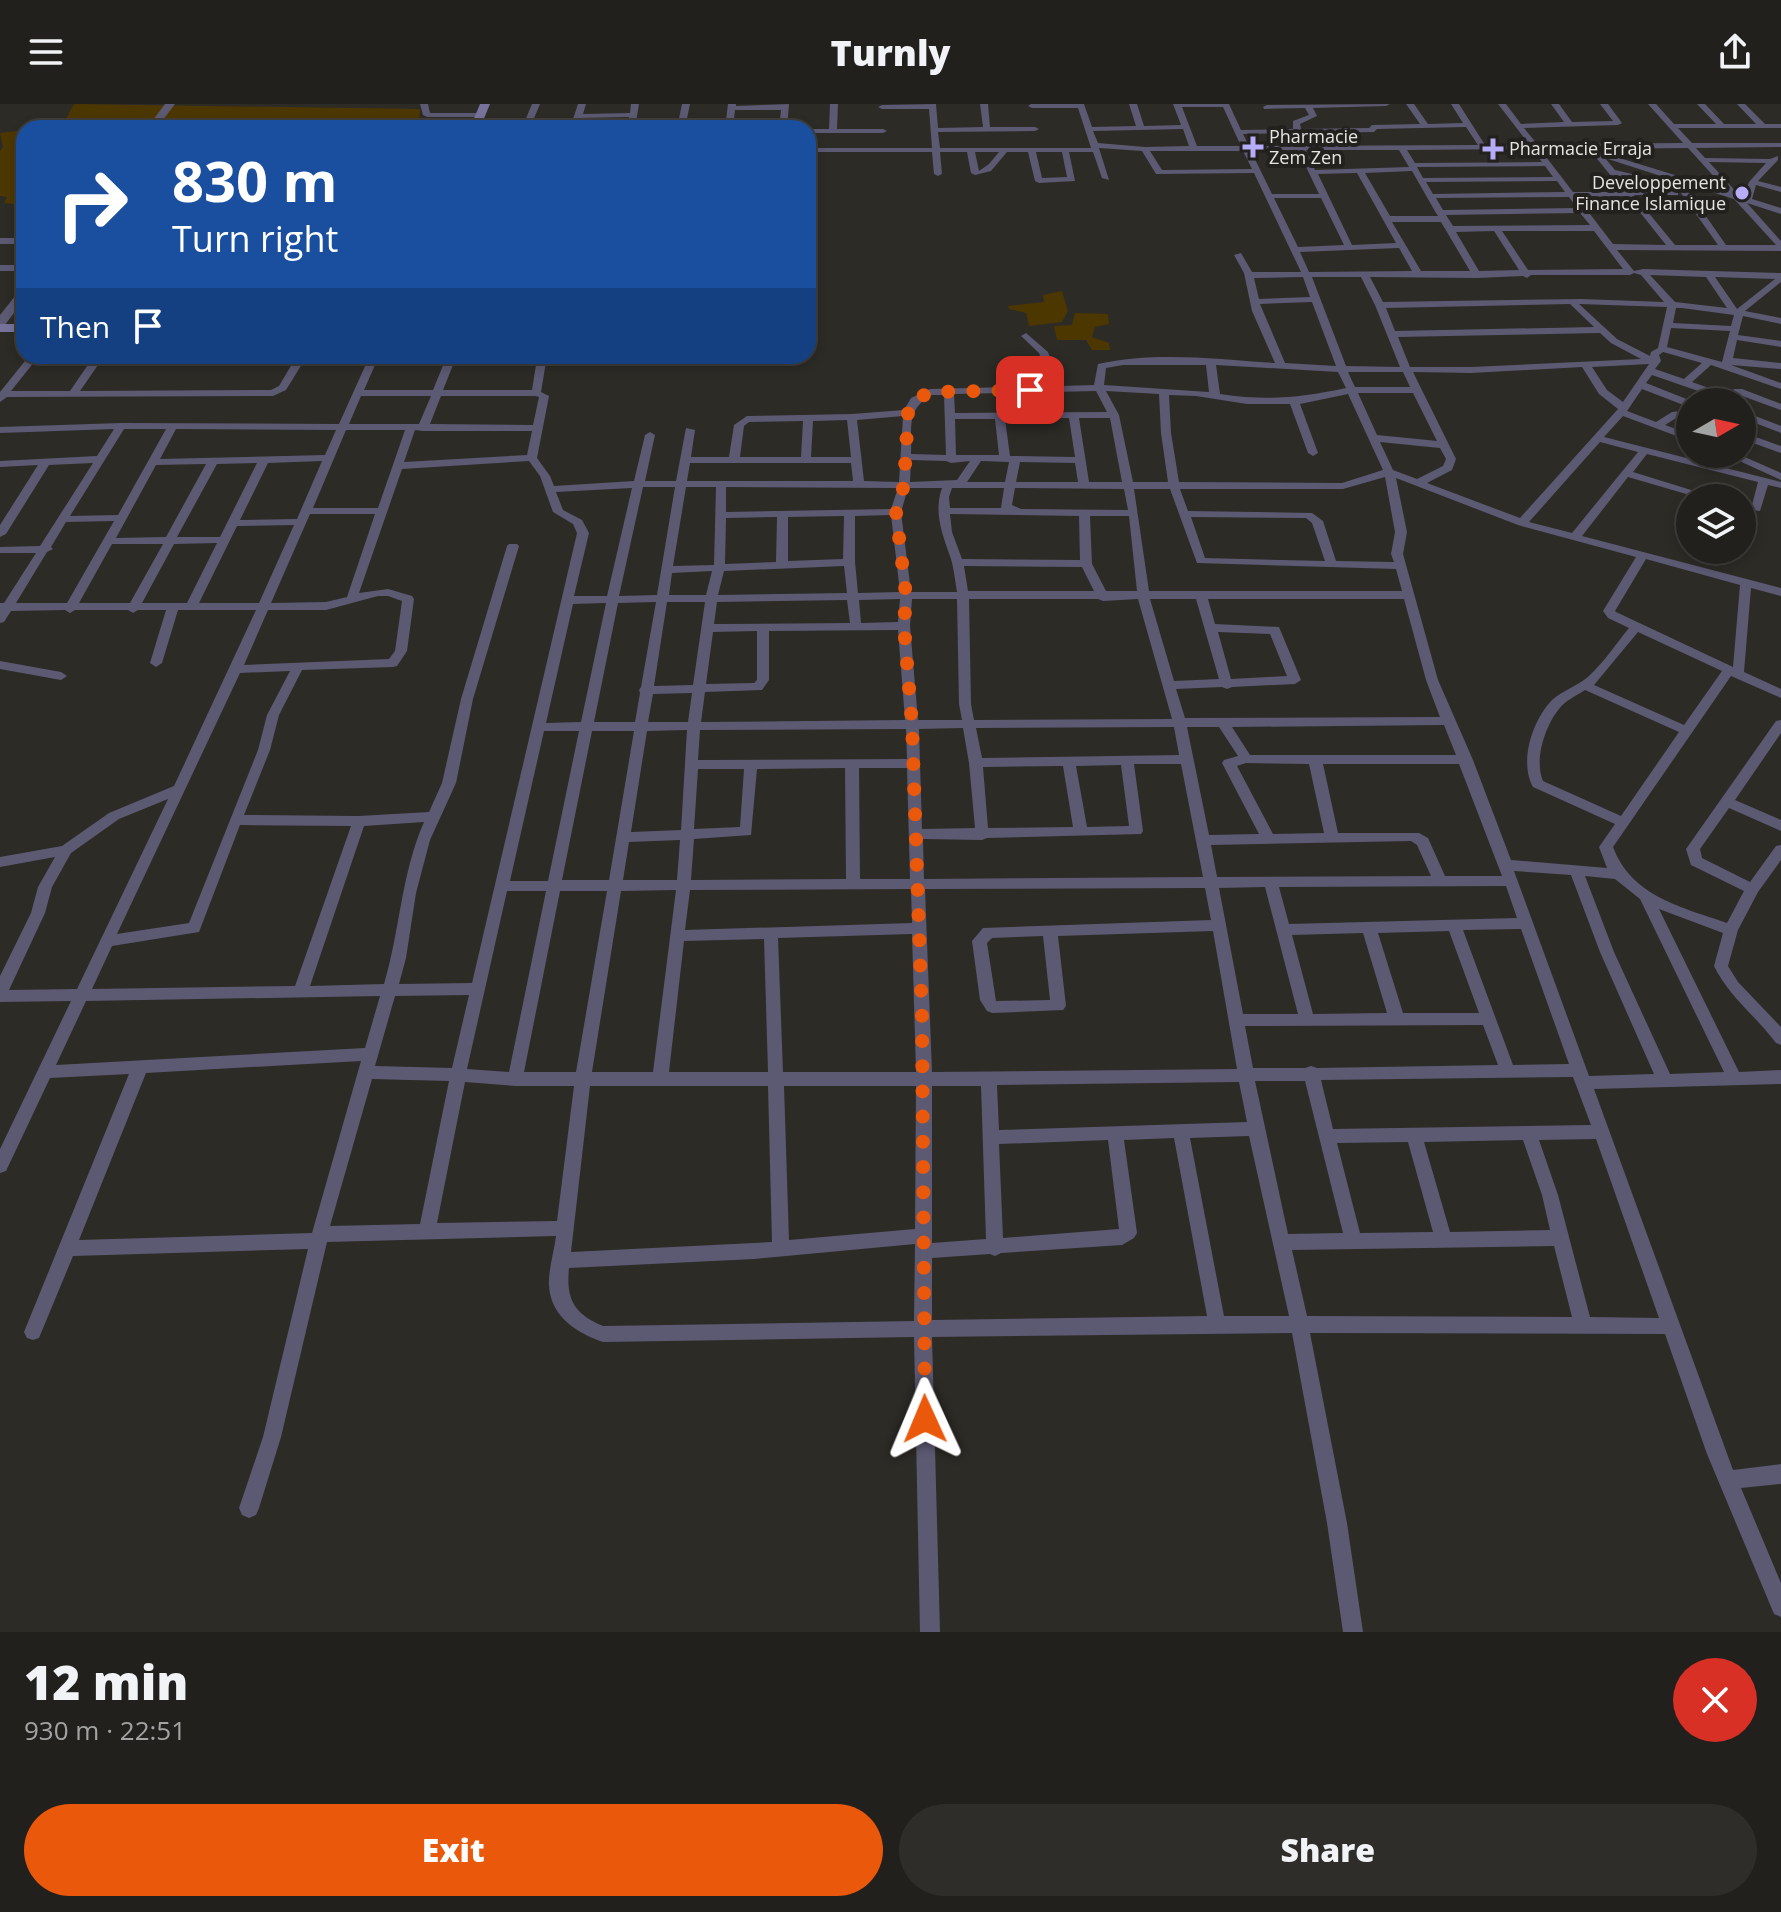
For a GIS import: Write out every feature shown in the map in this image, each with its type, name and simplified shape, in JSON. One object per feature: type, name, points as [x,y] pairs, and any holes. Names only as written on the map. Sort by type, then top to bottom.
[{"type":"street","points":[[424,104],[427,115],[482,110]]},
{"type":"street","points":[[577,120],[582,104]]},
{"type":"street","points":[[632,120],[635,104]]},
{"type":"street","points":[[833,130],[834,104]]},
{"type":"street","points":[[984,104],[987,130]]},
{"type":"street","points":[[1133,104],[1141,128]]},
{"type":"street","points":[[1194,149],[1178,105],[1226,104],[1254,171],[1306,274],[1342,369],[1389,472],[1401,532],[1398,548],[1400,566],[1428,666],[1511,881],[1672,1326],[1781,1607]]},
{"type":"street","points":[[1275,131],[1268,105],[1325,107],[1386,104]]},
{"type":"street","points":[[1410,104],[1426,126]]},
{"type":"street","points":[[1455,104],[1483,147]]},
{"type":"street","points":[[1502,104],[1630,272]]},
{"type":"street","points":[[1555,104],[1570,125]]},
{"type":"street","points":[[1519,126],[1618,123],[1604,104]]},
{"type":"street","points":[[1652,104],[1781,247]]},
{"type":"street","points":[[1701,104],[1722,126]]},
{"type":"street","points":[[1741,104],[1763,126]]},
{"type":"street","points":[[1065,150],[1072,179],[1039,181],[1032,105],[1081,105],[1106,178]]},
{"type":"street","points":[[1297,131],[1296,123],[1312,117],[1308,105]]},
{"type":"street","points":[[1359,105],[1384,148]]},
{"type":"street","points":[[732,106],[785,106]]},
{"type":"street","points":[[883,151],[882,106],[932,106],[938,174]]},
{"type":"street","points":[[1325,107],[1335,131]]},
{"type":"street","points":[[578,116],[632,115]]},
{"type":"street","points":[[1237,132],[1469,125]]},
{"type":"street","points":[[1672,126],[1781,126]]},
{"type":"street","points":[[1087,129],[1186,127]]},
{"type":"street","points":[[935,130],[1035,129]]},
{"type":"street","points":[[816,131],[883,131]]},
{"type":"street","points":[[816,150],[1781,145]]},
{"type":"street","points":[[1567,146],[1647,169],[1682,187],[1724,248]]},
{"type":"street","points":[[1301,148],[1349,247]]},
{"type":"street","points":[[1402,148],[1477,275]]},
{"type":"street","points":[[1145,149],[1159,172],[1254,171]]},
{"type":"street","points":[[1220,149],[1230,171]]},
{"type":"street","points":[[971,151],[975,173],[979,174],[986,172],[1004,151]]},
{"type":"street","points":[[1597,153],[1672,247]]},
{"type":"street","points":[[1703,160],[1776,158]]},
{"type":"street","points":[[1776,158],[1781,172]]},
{"type":"street","points":[[1747,201],[1753,182],[1776,158]]},
{"type":"street","points":[[1313,172],[1547,164]]},
{"type":"street","points":[[1641,180],[1647,169]]},
{"type":"street","points":[[1359,170],[1418,274]]},
{"type":"street","points":[[1610,171],[1641,180],[1737,197],[1781,211]]},
{"type":"street","points":[[1421,180],[1559,179]]},
{"type":"street","points":[[1621,184],[1641,180]]},
{"type":"street","points":[[1753,182],[1781,190]]},
{"type":"street","points":[[1430,196],[1628,193],[1682,187]]},
{"type":"street","points":[[1269,196],[1325,196]]},
{"type":"street","points":[[1387,219],[1583,210]]},
{"type":"street","points":[[1562,211],[1574,228]]},
{"type":"street","points":[[1771,235],[1781,225]]},
{"type":"street","points":[[1496,228],[1527,275]]},
{"type":"street","points":[[1450,229],[1596,228]]},
{"type":"street","points":[[1295,250],[1400,245]]},
{"type":"street","points":[[1611,247],[1781,247]]},
{"type":"street","points":[[1238,255],[1281,365]]},
{"type":"street","points":[[1643,272],[1672,305]]},
{"type":"street","points":[[1248,275],[1643,272],[1780,277]]},
{"type":"street","points":[[1708,273],[1736,311],[1726,363]]},
{"type":"street","points":[[1364,274],[1451,463],[1418,483]]},
{"type":"street","points":[[1736,311],[1780,277]]},
{"type":"street","points":[[1255,302],[1315,299]]},
{"type":"street","points":[[0,325],[16,304]]},
{"type":"street","points":[[1574,304],[1600,330],[1686,383],[1702,388]]},
{"type":"street","points":[[1380,305],[1672,305],[1736,311],[1781,321]]},
{"type":"street","points":[[1522,523],[1641,385],[1653,364],[1654,354],[1662,349],[1672,305]]},
{"type":"street","points":[[1667,325],[1734,333],[1781,344]]},
{"type":"street","points":[[1392,334],[1600,330]]},
{"type":"street","points":[[1026,336],[1043,352],[1057,390]]},
{"type":"street","points":[[1662,349],[1709,361],[1781,366]]},
{"type":"street","points":[[1686,383],[1709,361]]},
{"type":"street","points":[[1211,362],[1215,397]]},
{"type":"street","points":[[1353,1632],[1337,1523],[1300,1325],[1256,1129],[1220,925],[1179,721],[1143,594],[1134,513],[1114,415],[1099,388],[1102,365],[1211,362],[1406,369],[1653,364]]},
{"type":"street","points":[[1726,363],[1781,386]]},
{"type":"street","points":[[2,396],[28,364]]},
{"type":"street","points":[[73,393],[93,364]]},
{"type":"street","points":[[2,396],[273,393],[283,388],[297,364]]},
{"type":"street","points":[[2,1159],[236,669],[370,364]]},
{"type":"street","points":[[352,596],[398,466],[448,364]]},
{"type":"street","points":[[536,393],[541,364]]},
{"type":"street","points":[[1585,364],[1603,392],[1622,410],[1676,432]]},
{"type":"street","points":[[1743,388],[1756,377]]},
{"type":"street","points":[[1641,385],[1676,404]]},
{"type":"street","points":[[930,1632],[923,1328],[924,1077],[912,724],[904,626],[906,595],[896,512],[904,485],[908,413],[922,395],[949,392],[1099,388],[1236,401],[1294,401],[1351,390],[1417,390]]},
{"type":"street","points":[[949,392],[951,460]]},
{"type":"street","points":[[1164,392],[1174,486],[1197,554],[1204,562],[1400,566]]},
{"type":"street","points":[[357,393],[536,393],[545,400],[532,458],[550,489],[558,512],[578,522],[583,533],[503,886],[476,989],[427,1231]]},
{"type":"street","points":[[1294,401],[1313,453]]},
{"type":"street","points":[[1756,402],[1781,407]]},
{"type":"street","points":[[734,459],[739,425],[743,421],[908,413]]},
{"type":"street","points":[[950,416],[1114,415]]},
{"type":"street","points":[[1000,416],[1010,459],[1006,507],[1021,511]]},
{"type":"street","points":[[852,417],[859,485]]},
{"type":"street","points":[[1074,417],[1084,486]]},
{"type":"street","points":[[1658,425],[1676,417]]},
{"type":"street","points":[[806,461],[808,418]]},
{"type":"street","points":[[1756,420],[1781,430]]},
{"type":"street","points":[[0,430],[121,426],[538,428]]},
{"type":"street","points":[[0,619],[66,519],[121,426]]},
{"type":"street","points":[[70,609],[173,426]]},
{"type":"street","points":[[690,430],[583,1079],[558,1287],[564,1310],[579,1327],[603,1334],[1217,1324],[1672,1326]]},
{"type":"street","points":[[1574,538],[1597,507],[1673,431]]},
{"type":"street","points":[[515,1079],[612,600],[650,435]]},
{"type":"street","points":[[1374,438],[1444,445]]},
{"type":"street","points":[[1596,438],[1649,452],[1781,477]]},
{"type":"street","points":[[1756,440],[1781,450]]},
{"type":"street","points":[[906,457],[1080,460]]},
{"type":"street","points":[[153,462],[329,458]]},
{"type":"street","points":[[398,466],[532,458]]},
{"type":"street","points":[[0,464],[102,459]]},
{"type":"street","points":[[948,485],[961,482],[977,459]]},
{"type":"street","points":[[191,607],[264,460]]},
{"type":"street","points":[[687,460],[858,460]]},
{"type":"street","points":[[0,534],[46,461]]},
{"type":"street","points":[[133,609],[213,461]]},
{"type":"street","points":[[1756,509],[1767,476],[1781,461]]},
{"type":"street","points":[[1753,468],[1781,485]]},
{"type":"street","points":[[550,489],[638,484],[721,487],[1351,485],[1368,476],[1389,472],[1522,523],[1781,592]]},
{"type":"street","points":[[1628,474],[1676,488]]},
{"type":"street","points":[[948,485],[944,497],[946,532],[958,562],[963,595],[967,724],[976,763],[982,835]]},
{"type":"street","points":[[660,1078],[684,883],[694,726],[711,600],[719,565],[721,487]]},
{"type":"street","points":[[234,523],[382,511]]},
{"type":"street","points":[[946,511],[1134,513]]},
{"type":"street","points":[[1084,511],[1086,564],[1103,597]]},
{"type":"street","points":[[721,515],[896,512]]},
{"type":"street","points":[[782,562],[783,513]]},
{"type":"street","points":[[850,513],[849,562],[856,627]]},
{"type":"street","points":[[1186,514],[1308,515],[1317,521],[1332,565]]},
{"type":"street","points":[[66,519],[121,518]]},
{"type":"street","points":[[108,541],[225,540]]},
{"type":"street","points":[[249,1508],[272,1437],[319,1237],[390,990],[409,893],[454,765],[467,699],[513,546]]},
{"type":"street","points":[[0,550],[47,549]]},
{"type":"street","points":[[1642,556],[1609,611],[1636,627],[1781,694]]},
{"type":"street","points":[[667,570],[782,562],[849,562]]},
{"type":"street","points":[[958,562],[1086,564]]},
{"type":"street","points":[[1731,930],[1646,897],[1619,874],[1606,847],[1687,731],[1734,672],[1746,583]]},
{"type":"street","points":[[6,606],[133,609],[326,606],[352,596],[398,593],[408,599],[397,660],[387,665],[236,669]]},
{"type":"street","points":[[568,600],[906,595],[1408,595]]},
{"type":"street","points":[[1201,595],[1227,685]]},
{"type":"street","points":[[156,663],[173,607]]},
{"type":"street","points":[[707,628],[904,626]]},
{"type":"street","points":[[645,690],[761,685],[763,627]]},
{"type":"street","points":[[1622,822],[1548,790],[1534,781],[1532,775],[1540,734],[1556,704],[1584,685],[1636,627]]},
{"type":"street","points":[[1169,685],[1292,682],[1296,678],[1275,630],[1211,628]]},
{"type":"street","points":[[0,665],[61,676]]},
{"type":"street","points":[[108,941],[194,928],[264,750],[273,715],[298,667]]},
{"type":"street","points":[[1584,685],[1687,731]]},
{"type":"street","points":[[1222,721],[1246,759]]},
{"type":"street","points":[[539,727],[1449,721]]},
{"type":"street","points":[[1752,889],[1705,867],[1693,855],[1693,849],[1781,724]]},
{"type":"street","points":[[976,763],[1186,759]]},
{"type":"street","points":[[1268,838],[1229,763],[1246,759],[1466,760]]},
{"type":"street","points":[[1315,759],[1332,837]]},
{"type":"street","points":[[916,834],[1138,830],[1127,760]]},
{"type":"street","points":[[1069,761],[1081,832]]},
{"type":"street","points":[[692,765],[913,763]]},
{"type":"street","points":[[624,837],[687,836],[748,830],[751,764]]},
{"type":"street","points":[[852,764],[853,883]]},
{"type":"street","points":[[0,862],[66,850],[114,816],[176,790]]},
{"type":"street","points":[[1726,801],[1781,826]]},
{"type":"street","points":[[235,820],[359,821],[434,817]]},
{"type":"street","points":[[301,991],[359,821]]},
{"type":"street","points":[[1202,840],[1418,837],[1440,881]]},
{"type":"street","points":[[66,850],[45,887],[38,913],[0,994],[476,989]]},
{"type":"street","points":[[1781,850],[1752,889],[1720,959],[1725,975],[1736,991],[1771,1022],[1781,1039]]},
{"type":"street","points":[[1505,865],[1619,874]]},
{"type":"street","points":[[1576,870],[1607,952],[1665,1081]]},
{"type":"street","points":[[1270,881],[1307,1020]]},
{"type":"street","points":[[503,886],[1511,881]]},
{"type":"street","points":[[1646,897],[1735,1079]]},
{"type":"street","points":[[1283,930],[1526,923]]},
{"type":"street","points":[[1050,930],[1058,1006],[992,1007],[988,1000],[981,936],[1050,930],[1220,925]]},
{"type":"street","points":[[1454,925],[1508,1071]]},
{"type":"street","points":[[677,936],[919,928]]},
{"type":"street","points":[[1369,928],[1397,1020]]},
{"type":"street","points":[[771,932],[781,1249]]},
{"type":"street","points":[[1237,1020],[1488,1019]]},
{"type":"street","points":[[45,1072],[371,1054]]},
{"type":"street","points":[[33,1332],[140,1067]]},
{"type":"street","points":[[366,1072],[515,1079],[989,1079],[1508,1071],[1665,1081],[1781,1077]]},
{"type":"street","points":[[1311,1072],[1353,1240]]},
{"type":"street","points":[[989,1079],[995,1248]]},
{"type":"street","points":[[992,1137],[1256,1129]]},
{"type":"street","points":[[1329,1136],[1601,1132]]},
{"type":"street","points":[[1181,1133],[1217,1324]]},
{"type":"street","points":[[1529,1134],[1562,1238],[1583,1326]]},
{"type":"street","points":[[562,1260],[923,1244],[995,1248],[1112,1239],[1128,1233],[1115,1135]]},
{"type":"street","points":[[1415,1137],[1443,1239]]},
{"type":"street","points":[[66,1248],[427,1231],[565,1228]]},
{"type":"street","points":[[1281,1242],[1562,1238]]},
{"type":"street","points":[[1730,1480],[1781,1474]]},
{"type":"shaded area","points":[[74,104],[420,109],[419,120],[65,120]]},
{"type":"shaded area","points":[[16,131],[16,204],[4,203],[7,197],[0,196],[0,151],[3,147],[0,133]]},
{"type":"shaded area","points":[[1062,291],[1068,311],[1062,322],[1029,326],[1026,313],[1009,309],[1008,306],[1044,302],[1043,295]]},
{"type":"shaded area","points":[[1075,313],[1108,314],[1109,324],[1095,327],[1092,337],[1109,343],[1110,350],[1092,350],[1086,340],[1057,340],[1054,326],[1072,325]]},
{"type":"place","name":"Pharmacie Zem Zen","points":[[1253,147]]},
{"type":"place","name":"Pharmacie Erraja","points":[[1493,149]]},
{"type":"place","name":"Developpement Finance Islamique","points":[[1742,193]]},
{"type":"route","points":[[925,1419],[924,1077],[912,724],[904,626],[906,595],[896,512],[904,485],[908,413],[915,400],[930,392],[1030,390]]}]
